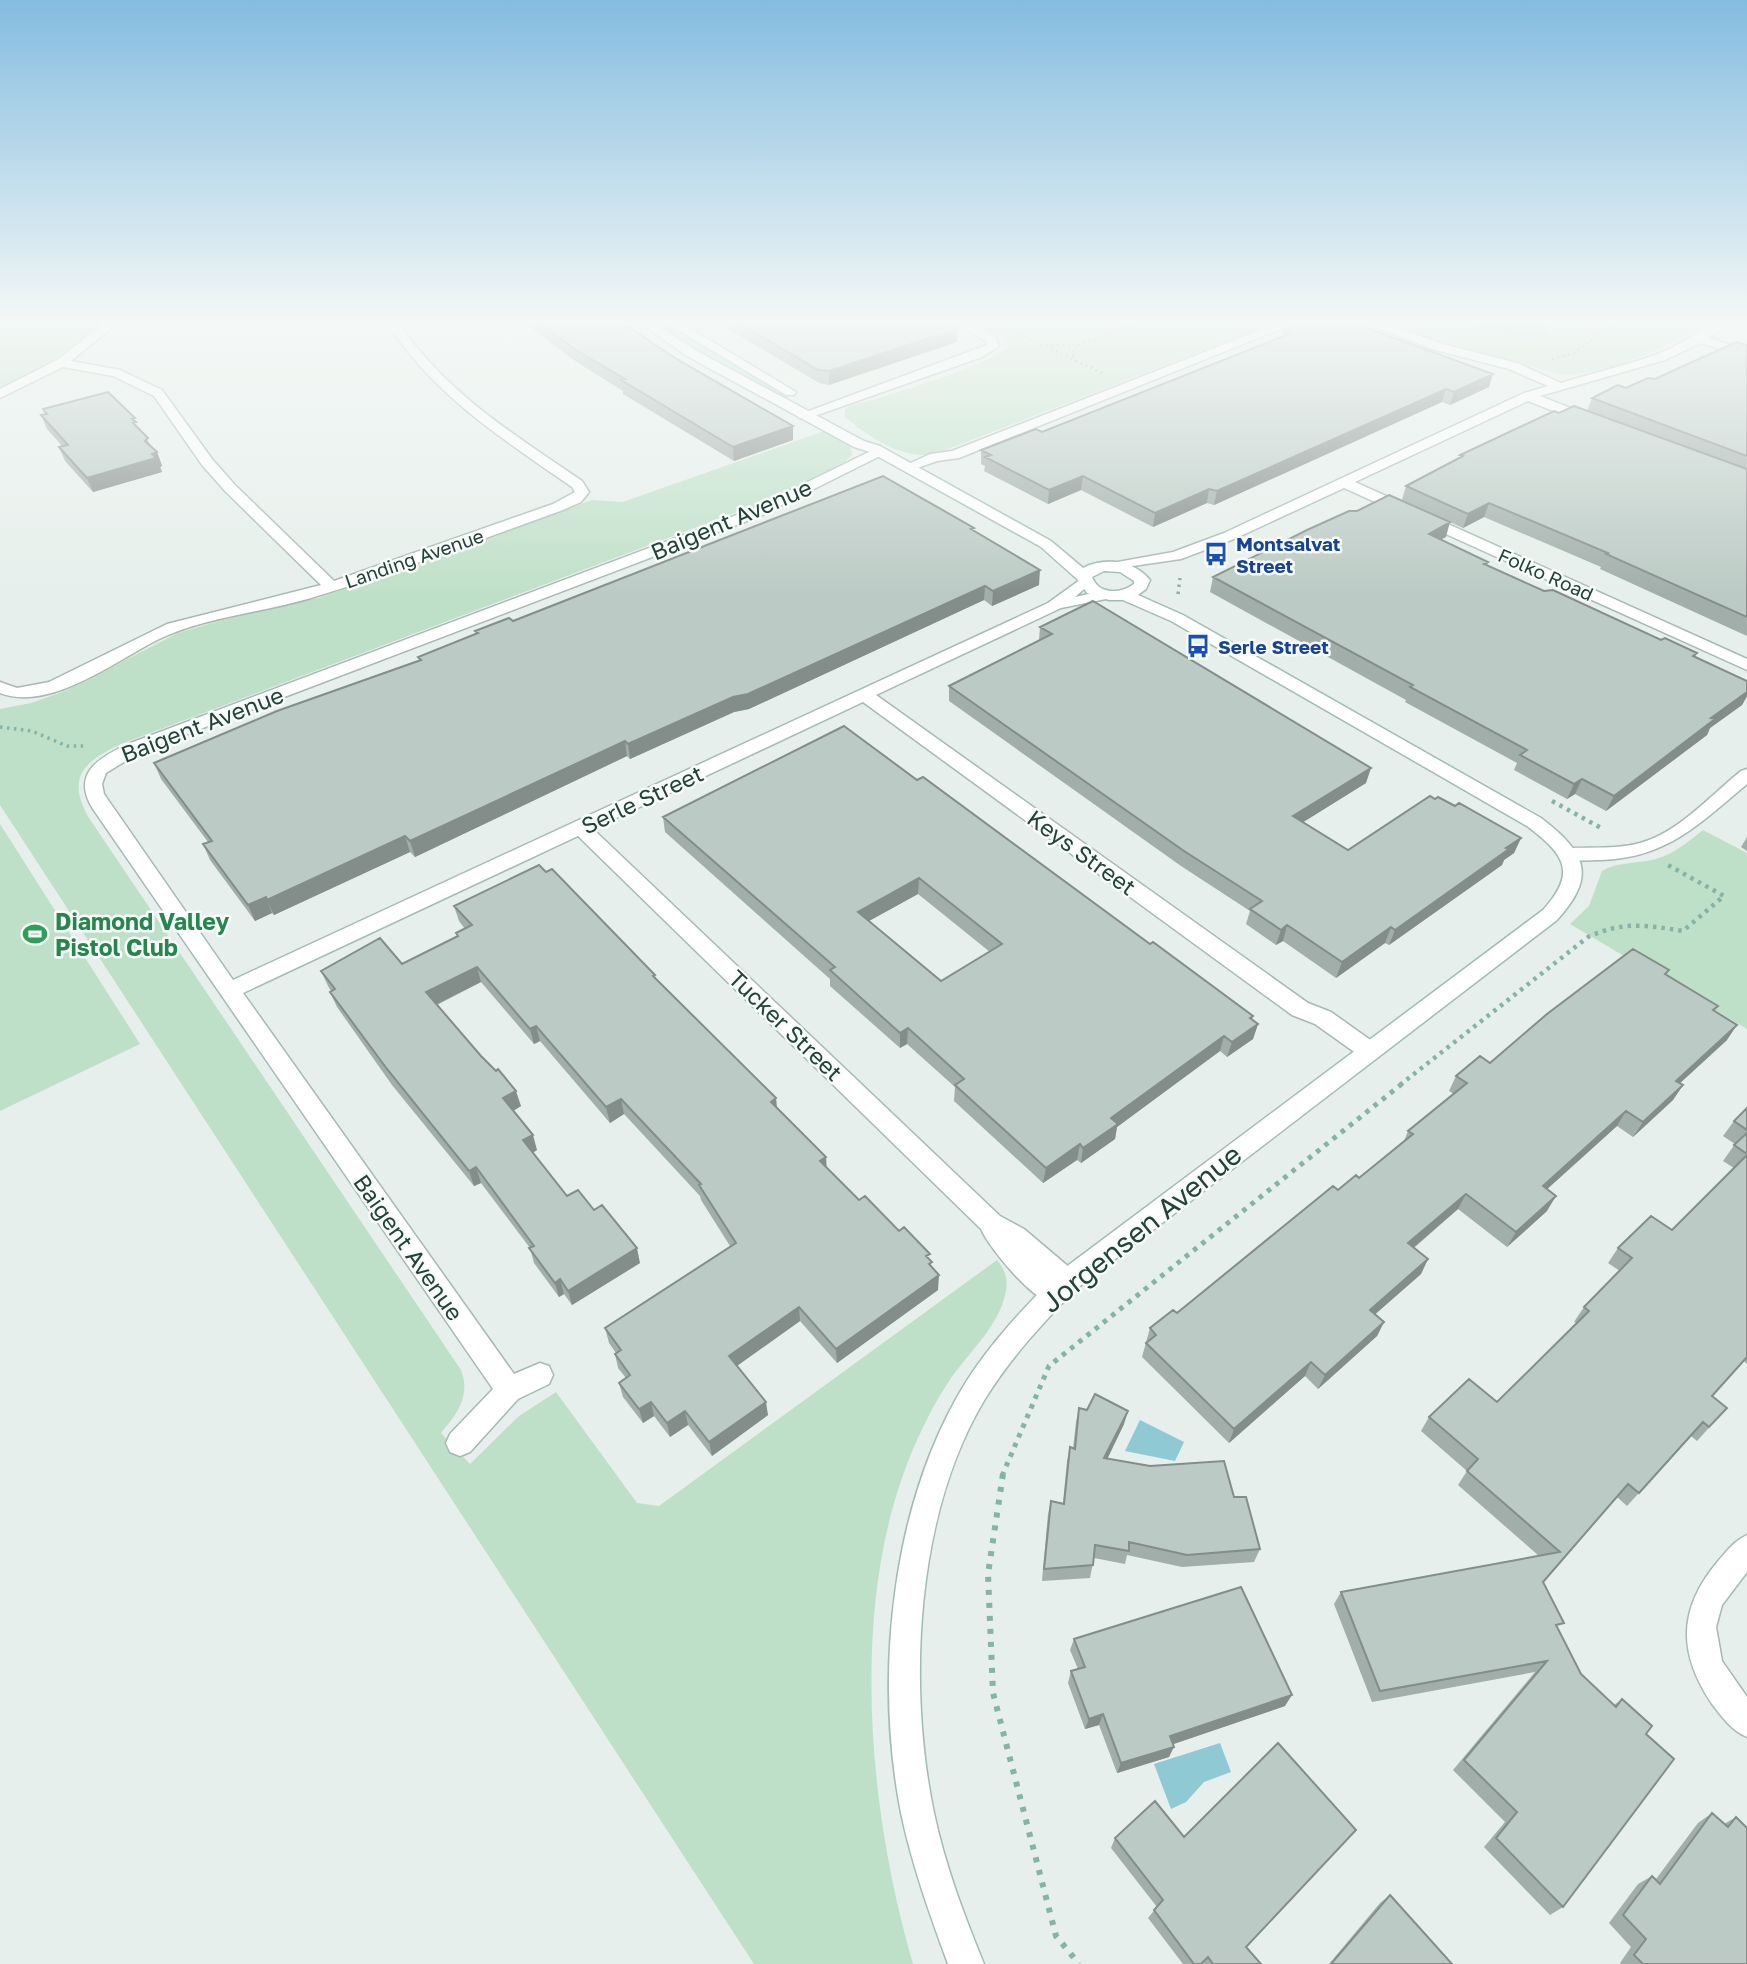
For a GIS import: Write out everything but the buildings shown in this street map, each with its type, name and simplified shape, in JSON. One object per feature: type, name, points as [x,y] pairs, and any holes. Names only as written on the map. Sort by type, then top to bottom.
[{"type":"street","points":[[171,412],[206,461],[230,488],[331,586]]},
{"type":"street","name":"Landing Avenue","points":[[0,687],[16,694],[43,690],[184,623],[331,586],[558,507],[576,499],[582,492],[577,484],[479,412]]},
{"type":"street","points":[[798,412],[874,448],[1046,544],[1133,571],[1141,583],[1177,618]]},
{"type":"street","points":[[804,415],[813,412]]},
{"type":"street","points":[[825,412],[874,448]]},
{"type":"street","points":[[913,470],[946,461],[954,454],[1062,412]]},
{"type":"street","points":[[1114,566],[1176,556],[1229,536],[1495,412]]},
{"type":"street","points":[[1568,412],[1599,424]]},
{"type":"street","name":"Baigent Avenue","points":[[509,1390],[92,792],[92,781],[105,763],[147,743],[755,513],[841,470],[874,448]]},
{"type":"street","name":"Folko Road","points":[[1345,483],[1747,665]]},
{"type":"street","points":[[1046,544],[1084,579],[1088,587],[1106,595]]},
{"type":"street","points":[[1176,556],[1125,595],[1177,618],[1496,799],[1556,838],[1570,854],[1619,852],[1650,846],[1674,832],[1747,775]]},
{"type":"street","name":"Serle Street","points":[[1054,606],[1084,579],[1090,570],[1114,566]]},
{"type":"street","name":"Serle Street","points":[[230,990],[1054,606],[1106,595],[1125,595]]},
{"type":"street","name":"Keys Street","points":[[865,695],[1300,1009],[1313,1026],[1363,1054]]},
{"type":"street","name":"Tucker Street","points":[[581,828],[991,1223],[995,1236],[1004,1247],[1061,1287]]},
{"type":"street","name":"Jorgensen Avenue","points":[[966,1964],[942,1901],[919,1821],[904,1669],[906,1620],[921,1523],[953,1431],[1002,1351],[1061,1287],[1564,902],[1573,886],[1575,869],[1570,854]]},
{"type":"street","points":[[460,1443],[509,1390],[540,1375]]},
{"type":"street","points":[[1747,1550],[1721,1582],[1704,1610],[1701,1637],[1707,1665],[1721,1691],[1747,1721]]},
{"type":"path","points":[[1,727],[32,731],[67,746],[95,745]]},
{"type":"path","points":[[1079,1964],[1056,1936],[993,1693],[988,1574],[1003,1471],[1049,1366],[1588,937],[1606,929],[1637,924],[1684,931],[1724,896]]},
{"type":"green space","points":[[845,412],[1045,412],[935,454],[923,455],[910,454],[887,445],[845,417]]},
{"type":"green space","points":[[824,431],[851,446],[852,455],[844,462],[774,498],[121,744],[88,765],[79,782],[79,792],[89,818],[461,1370],[464,1388],[461,1404],[441,1433],[470,1464],[519,1416],[556,1392],[637,1503],[659,1506],[997,1260],[1005,1274],[1006,1294],[995,1320],[944,1389],[907,1465],[886,1535],[876,1595],[872,1721],[877,1784],[898,1907],[913,1964],[754,1964],[0,805],[0,709],[31,703],[65,691],[178,633],[240,615],[318,598],[592,500],[623,502]]},
{"type":"green space","name":"Diamond Valley Pistol Club","points":[[0,824],[140,1044],[0,1111]]},
{"type":"green space","points":[[1703,830],[1747,853],[1747,1029],[1570,924],[1589,906],[1602,871],[1663,857]]},
{"type":"water","points":[[1140,1420],[1184,1442],[1175,1461],[1125,1451]]},
{"type":"water","points":[[1220,1743],[1231,1772],[1204,1782],[1186,1802],[1171,1809],[1154,1764]]},
{"type":"place","name":"Montsalvat Street","points":[[1216,554]]},
{"type":"place","name":"Serle Street","points":[[1198,646]]},
{"type":"place","name":"Diamond Valley Pistol Club","points":[[35,934]]}]
